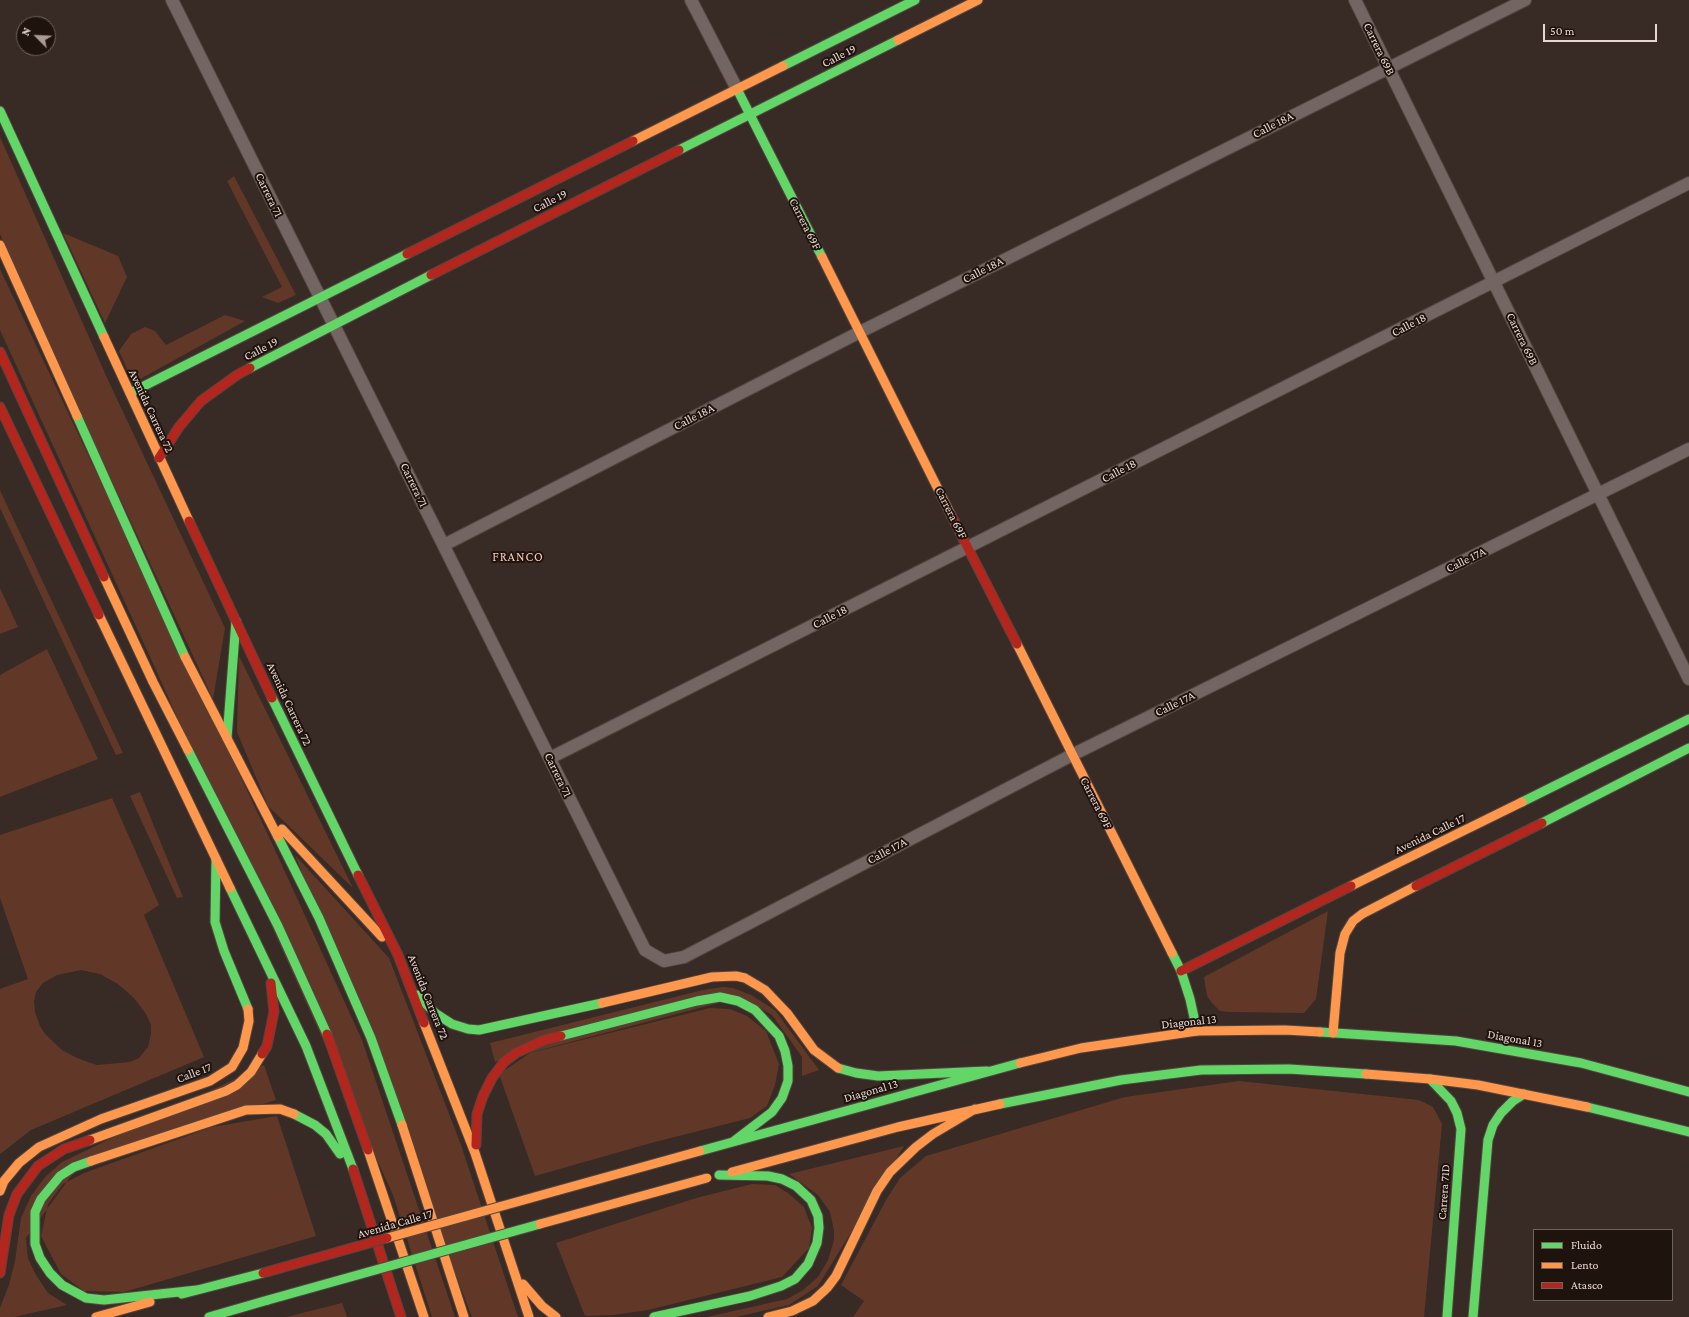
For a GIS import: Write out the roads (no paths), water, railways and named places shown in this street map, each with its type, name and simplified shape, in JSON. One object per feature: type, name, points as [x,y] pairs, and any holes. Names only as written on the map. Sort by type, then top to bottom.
[{"type":"main road","name":"Calle 19","points":[[130,392],[915,0]]},
{"type":"main road","name":"Calle 19","points":[[159,458],[179,427],[191,412],[221,386],[237,375],[333,324],[978,0]]},
{"type":"main road","name":"Carrera 69F","points":[[737,89],[1181,971],[1197,1031]]},
{"type":"main road","name":"Avenida Carrera 72","points":[[0,111],[159,458],[299,755],[398,955],[475,1153],[517,1276],[529,1317]]},
{"type":"main road","points":[[0,245],[193,675],[264,808],[319,918],[371,1038],[412,1157],[464,1317]]},
{"type":"main road","points":[[0,352],[153,682],[278,926],[332,1047],[404,1252],[424,1317]]},
{"type":"main road","points":[[0,407],[306,1046],[354,1172],[400,1316]]},
{"type":"main road","points":[[227,738],[236,620]]},
{"type":"main road","name":"Avenida Calle 17","points":[[1181,971],[1689,719]]},
{"type":"main road","points":[[150,722],[201,774]]},
{"type":"main road","points":[[1332,1033],[1340,953],[1345,934],[1354,921],[1362,914],[1689,748]]},
{"type":"main road","points":[[264,808],[398,955]]},
{"type":"main road","name":"Calle 17","points":[[0,1191],[4,1181],[19,1163],[38,1147],[101,1119],[210,1081],[232,1067],[243,1048],[249,1020],[248,1009],[224,951],[215,922],[216,859]]},
{"type":"main road","points":[[0,1273],[9,1215],[17,1194],[38,1166],[64,1149],[226,1091],[237,1085],[251,1072],[267,1046],[272,1025],[274,1012],[269,968]]},
{"type":"main road","points":[[412,990],[435,1013],[452,1024],[468,1029],[479,1030],[494,1028],[712,977],[736,976],[745,978],[766,990],[787,1013],[814,1050],[840,1069],[878,1076],[987,1071]]},
{"type":"main road","points":[[475,1153],[477,1114],[483,1096],[492,1078],[504,1062],[516,1053],[544,1040],[697,1001],[720,998],[738,1002],[755,1010],[779,1036],[785,1051],[788,1066],[788,1081],[782,1098],[772,1112],[734,1141]]},
{"type":"main road","name":"Diagonal 13","points":[[700,1151],[987,1071],[1081,1048],[1197,1031],[1285,1030],[1456,1041],[1486,1045],[1581,1063],[1689,1092]]},
{"type":"main road","points":[[209,1317],[707,1178],[898,1127],[1028,1097],[1120,1080],[1200,1070],[1289,1069],[1430,1079],[1524,1094],[1689,1132]]},
{"type":"main road","name":"Carrera 71D","points":[[1430,1079],[1451,1101],[1457,1113],[1461,1128],[1447,1317]]},
{"type":"main road","points":[[1473,1317],[1488,1140],[1493,1125],[1501,1113],[1512,1101],[1524,1094]]},
{"type":"main road","points":[[197,1290],[104,1300],[86,1298],[62,1285],[50,1273],[40,1258],[35,1244],[35,1212],[41,1199],[60,1176],[74,1167],[224,1116],[259,1108],[280,1109],[315,1124],[326,1134],[354,1172]]},
{"type":"main road","points":[[768,1317],[792,1311],[813,1301],[827,1288],[836,1276],[877,1191],[890,1172],[916,1147],[933,1134],[975,1110]]},
{"type":"main road","name":"Avenida Calle 17","points":[[96,1317],[263,1273],[700,1151]]},
{"type":"main road","points":[[654,1317],[750,1296],[781,1286],[795,1279],[808,1264],[817,1243],[819,1228],[818,1216],[811,1200],[804,1193],[796,1186],[782,1179],[768,1176],[719,1175]]},
{"type":"main road","points":[[517,1276],[542,1306],[556,1317]]},
{"type":"street","name":"Carrera 71","points":[[172,0],[645,950],[664,961]]},
{"type":"street","name":"Carrera 69F","points":[[691,0],[737,89]]},
{"type":"street","name":"Carrera 69B","points":[[1355,0],[1689,679]]},
{"type":"street","name":"Calle 18A","points":[[444,546],[860,332],[1525,0]]},
{"type":"street","name":"Calle 18","points":[[550,758],[1689,183]]},
{"type":"street","name":"Calle 17A","points":[[664,961],[684,957],[1072,755],[1689,449]]},
{"type":"district","name":"FRANCO","points":[[518,557]]}]
